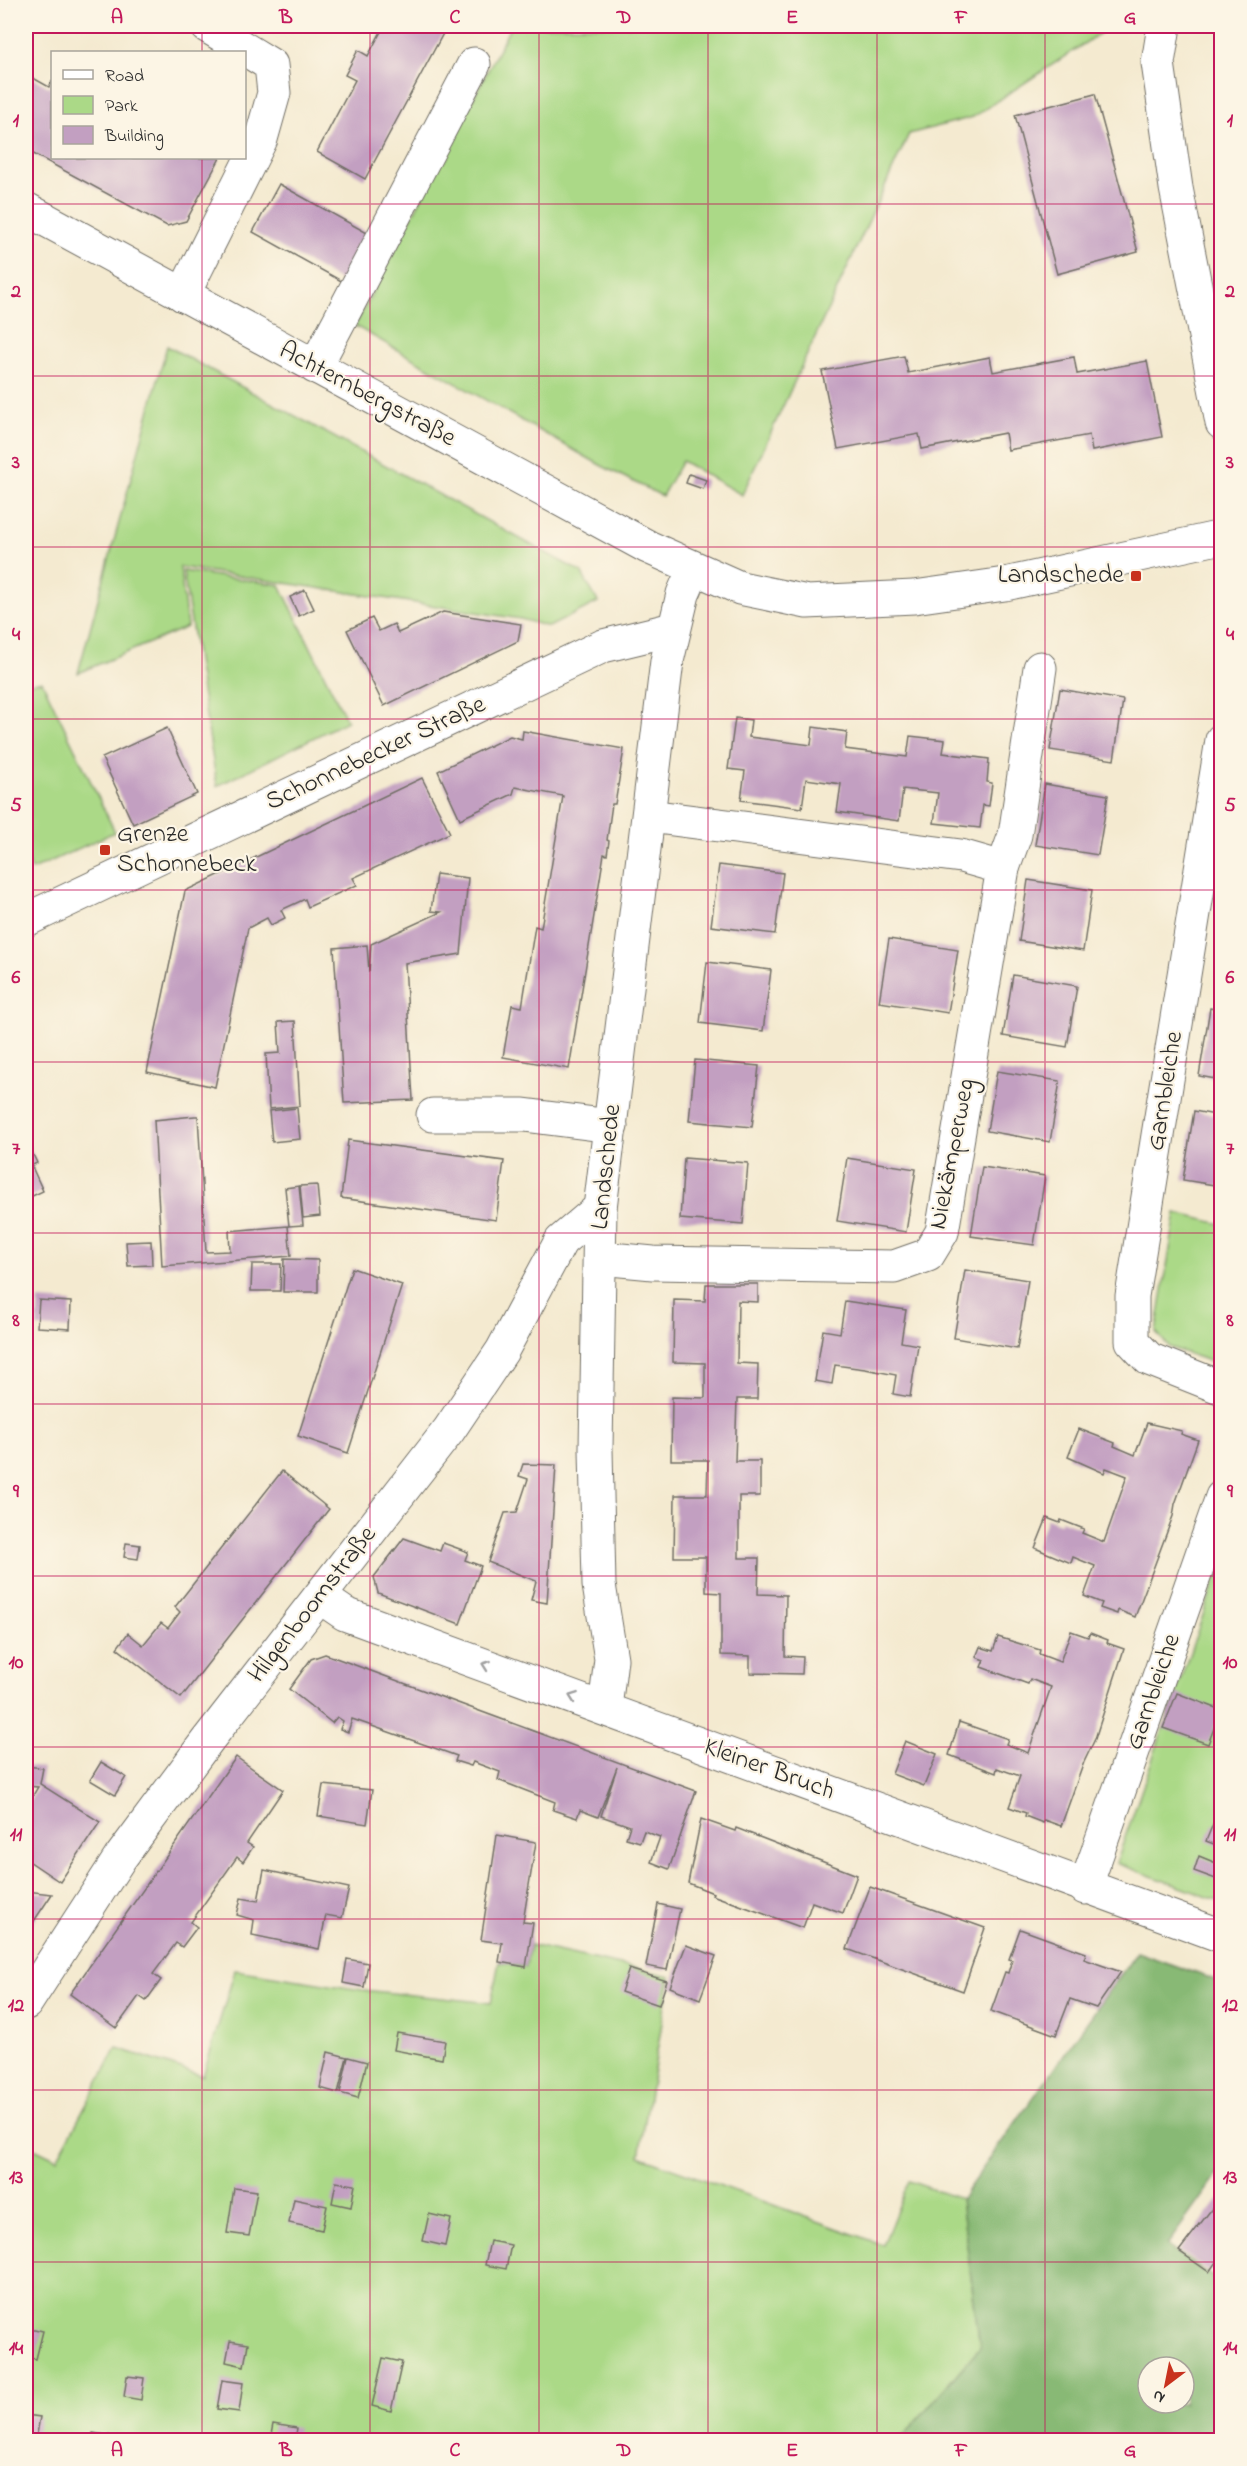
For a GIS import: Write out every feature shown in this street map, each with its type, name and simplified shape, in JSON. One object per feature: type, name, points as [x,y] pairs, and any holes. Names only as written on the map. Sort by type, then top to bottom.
[{"type":"street","points":[[183,295],[261,139],[274,93],[271,65],[207,26]]},
{"type":"street","points":[[1164,26],[1158,63],[1170,152],[1221,423]]},
{"type":"street","points":[[315,367],[474,64]]},
{"type":"street","name":"Achternbergstraße","points":[[26,209],[648,547],[740,588],[807,602],[914,597],[1005,584],[1221,537]]},
{"type":"street","points":[[673,629],[682,594],[702,573]]},
{"type":"street","name":"Landschede","points":[[605,1708],[611,1659],[599,1585],[596,1449],[600,1208],[667,661],[673,629]]},
{"type":"street","name":"Schonnebecker Straße","points":[[26,920],[603,646],[673,629]]},
{"type":"street","name":"Niekämperweg","points":[[600,1258],[653,1263],[894,1267],[928,1255],[942,1232],[1003,868],[1015,835],[1040,668]]},
{"type":"street","name":"Garnbleiche","points":[[1221,740],[1132,1296],[1132,1341],[1149,1359],[1221,1388]]},
{"type":"street","points":[[649,816],[961,856],[1003,868]]},
{"type":"street","points":[[433,1114],[524,1115],[611,1125]]},
{"type":"street","name":"Hilgenboomstraße","points":[[26,2003],[120,1858],[207,1741],[449,1431],[502,1352],[561,1241],[600,1208]]},
{"type":"street","name":"Garnbleiche","points":[[1085,1888],[1221,1497]]},
{"type":"street","name":"Kleiner Bruch","points":[[320,1597],[345,1614],[605,1708],[1085,1888],[1221,1936]]},
{"type":"green space","points":[[511,26],[1111,26],[973,117],[909,134],[742,495],[682,461],[662,496],[602,466],[355,326]]},
{"type":"green space","points":[[167,346],[581,572],[598,602],[549,627],[521,619],[180,567],[187,627],[78,673]]},
{"type":"green space","points":[[183,571],[280,585],[347,721],[217,786]]},
{"type":"green space","points":[[42,681],[115,832],[32,870],[26,856],[26,684]]},
{"type":"green space","points":[[1176,1213],[1221,1224],[1221,1365],[1169,1347],[1156,1332]]},
{"type":"green space","points":[[1221,1564],[1221,1902],[1116,1863]]},
{"type":"green space","points":[[530,1945],[670,1976],[639,2156],[883,2245],[909,2181],[961,2199],[980,2347],[900,2440],[26,2440],[26,2144],[57,2159],[117,2048],[203,2076],[235,1970],[362,1990],[491,2003],[499,1962],[526,1967]]},
{"type":"green space","points":[[1137,1952],[1221,1982],[1221,2170],[1167,2245],[1221,2283],[1221,2440],[900,2440],[980,2347],[961,2199]]},
{"type":"building","points":[[384,26],[447,26],[365,179],[317,152],[355,80],[345,75],[358,50],[368,56]]},
{"type":"building","points":[[26,74],[49,87],[51,83],[51,159],[219,159],[186,221],[167,226],[26,150]]},
{"type":"building","points":[[1095,94],[1138,252],[1057,274],[1015,115]]},
{"type":"building","points":[[279,184],[369,234],[343,282],[253,232]]},
{"type":"building","points":[[904,356],[908,373],[990,357],[993,372],[1074,357],[1077,374],[1147,361],[1162,437],[1092,451],[1089,435],[1008,450],[1005,433],[922,449],[919,434],[838,449],[822,371]]},
{"type":"building","points":[[689,474],[706,480],[703,489],[686,483]]},
{"type":"building","points":[[305,590],[314,609],[299,616],[290,597]]},
{"type":"building","points":[[443,612],[521,624],[518,641],[384,706],[347,630],[372,618],[379,631],[394,624],[398,633]]},
{"type":"building","points":[[1060,689],[1123,700],[1114,760],[1050,750]]},
{"type":"building","points":[[735,718],[751,720],[749,737],[811,745],[813,727],[847,732],[845,749],[907,757],[910,736],[945,740],[943,753],[989,759],[987,782],[992,783],[989,806],[983,805],[980,828],[934,823],[938,793],[903,789],[899,821],[837,812],[841,784],[806,779],[802,808],[741,800],[745,771],[728,769]]},
{"type":"building","points":[[167,728],[197,794],[133,824],[102,758]]},
{"type":"building","points":[[523,731],[624,749],[615,804],[612,804],[607,855],[604,854],[569,1069],[503,1057],[512,1005],[522,1007],[535,926],[541,928],[563,796],[515,787],[513,794],[460,819],[438,771],[510,736],[522,739]]},
{"type":"building","points":[[422,778],[450,833],[353,878],[357,885],[308,907],[305,899],[281,910],[285,918],[271,925],[267,918],[248,928],[215,1087],[147,1072],[185,891]]},
{"type":"building","points":[[1045,784],[1108,795],[1098,855],[1035,845]]},
{"type":"building","points":[[719,865],[783,873],[775,934],[711,926]]},
{"type":"building","points":[[436,874],[468,878],[461,954],[405,963],[413,1100],[344,1103],[334,948],[367,945],[369,972],[371,944],[441,912],[431,911]]},
{"type":"building","points":[[1028,880],[1092,890],[1083,951],[1019,941]]},
{"type":"building","points":[[889,939],[958,950],[948,1013],[879,1002]]},
{"type":"building","points":[[707,962],[771,970],[763,1031],[700,1023]]},
{"type":"building","points":[[1013,975],[1077,986],[1067,1047],[1003,1036]]},
{"type":"building","points":[[1210,1008],[1221,1010],[1221,1080],[1199,1076]]},
{"type":"building","points":[[295,1021],[300,1106],[269,1109],[266,1054],[280,1053],[278,1022]]},
{"type":"building","points":[[695,1060],[759,1066],[752,1127],[689,1121]]},
{"type":"building","points":[[997,1071],[1060,1081],[1050,1142],[987,1131]]},
{"type":"building","points":[[297,1108],[300,1139],[272,1142],[269,1111]]},
{"type":"building","points":[[1194,1111],[1221,1116],[1221,1186],[1183,1180]]},
{"type":"building","points":[[198,1116],[206,1252],[230,1251],[229,1231],[288,1226],[291,1256],[162,1266],[154,1120]]},
{"type":"building","points":[[26,1140],[37,1163],[26,1168]]},
{"type":"building","points":[[348,1140],[504,1161],[496,1220],[341,1198]]},
{"type":"building","points":[[684,1158],[748,1163],[743,1224],[680,1219]]},
{"type":"building","points":[[847,1158],[916,1169],[906,1232],[837,1221]]},
{"type":"building","points":[[32,1167],[43,1191],[26,1199],[26,1170]]},
{"type":"building","points":[[982,1167],[1045,1176],[1034,1245],[971,1236]]},
{"type":"building","points":[[317,1185],[320,1216],[303,1218],[300,1186]]},
{"type":"building","points":[[299,1186],[303,1225],[289,1226],[285,1188]]},
{"type":"building","points":[[151,1241],[152,1265],[128,1266],[126,1242]]},
{"type":"building","points":[[284,1259],[318,1260],[318,1292],[283,1292]]},
{"type":"building","points":[[252,1264],[281,1264],[280,1291],[251,1291]]},
{"type":"building","points":[[352,1268],[402,1285],[348,1453],[298,1436]]},
{"type":"building","points":[[965,1270],[1028,1280],[1017,1349],[954,1338]]},
{"type":"building","points":[[706,1284],[758,1284],[758,1302],[738,1301],[737,1363],[758,1364],[757,1399],[737,1399],[735,1461],[760,1461],[760,1496],[739,1496],[739,1558],[759,1558],[758,1594],[786,1595],[785,1656],[803,1657],[802,1674],[750,1673],[750,1656],[721,1655],[721,1593],[706,1592],[706,1557],[674,1557],[675,1495],[707,1495],[708,1460],[671,1460],[672,1397],[705,1398],[705,1363],[673,1362],[674,1300],[705,1301]]},
{"type":"building","points":[[39,1300],[71,1302],[70,1329],[37,1327]]},
{"type":"building","points":[[845,1301],[906,1310],[901,1342],[918,1345],[910,1397],[893,1394],[896,1375],[865,1369],[835,1365],[832,1384],[815,1381],[823,1330],[840,1333]]},
{"type":"building","points":[[1147,1423],[1182,1431],[1181,1434],[1198,1440],[1175,1504],[1173,1516],[1135,1617],[1118,1610],[1117,1614],[1100,1608],[1102,1603],[1084,1596],[1095,1566],[1073,1557],[1071,1563],[1035,1548],[1047,1518],[1060,1523],[1061,1520],[1084,1529],[1082,1533],[1104,1542],[1127,1476],[1106,1468],[1104,1473],[1068,1457],[1079,1429],[1115,1443],[1114,1446],[1135,1455]]},
{"type":"building","points":[[523,1464],[556,1465],[547,1603],[531,1600],[536,1581],[488,1562],[505,1513],[517,1512],[528,1479],[519,1476]]},
{"type":"building","points":[[282,1471],[329,1509],[181,1698],[117,1648],[128,1633],[143,1645],[161,1623],[168,1628],[180,1612],[175,1607]]},
{"type":"building","points":[[404,1538],[440,1551],[443,1543],[468,1552],[465,1560],[481,1566],[460,1624],[378,1593],[374,1577]]},
{"type":"building","points":[[126,1543],[140,1545],[138,1559],[124,1557]]},
{"type":"building","points":[[1071,1631],[1088,1637],[1090,1633],[1108,1640],[1107,1643],[1124,1649],[1095,1739],[1084,1762],[1061,1826],[1044,1820],[1043,1823],[1025,1816],[1026,1813],[1009,1807],[1020,1776],[997,1768],[996,1773],[949,1755],[959,1722],[1008,1739],[1006,1744],[1028,1753],[1051,1687],[1030,1679],[1028,1684],[981,1667],[984,1660],[976,1657],[980,1647],[993,1651],[998,1637],[1040,1650],[1039,1654],[1060,1662]]},
{"type":"building","points":[[325,1654],[696,1791],[669,1869],[651,1862],[660,1837],[644,1831],[640,1842],[626,1838],[630,1826],[601,1816],[617,1767],[598,1817],[580,1810],[577,1818],[553,1810],[555,1802],[498,1780],[500,1772],[473,1762],[471,1766],[455,1761],[457,1756],[352,1719],[348,1732],[340,1729],[343,1721],[337,1717],[332,1723],[289,1689],[311,1659]]},
{"type":"building","points":[[1177,1693],[1221,1710],[1208,1744],[1163,1728]]},
{"type":"building","points":[[905,1741],[937,1754],[924,1786],[892,1774]]},
{"type":"building","points":[[236,1757],[283,1790],[247,1843],[253,1847],[243,1862],[237,1857],[191,1922],[197,1927],[182,1947],[176,1943],[153,1974],[161,1980],[146,2001],[139,1996],[116,2028],[70,1994]]},
{"type":"building","points":[[101,1762],[126,1777],[115,1795],[90,1780]]},
{"type":"building","points":[[26,1766],[43,1768],[40,1784],[100,1822],[60,1882],[26,1859],[26,1807],[38,1787],[26,1786]]},
{"type":"building","points":[[323,1785],[372,1790],[367,1824],[318,1816]]},
{"type":"building","points":[[701,1819],[735,1831],[736,1828],[857,1875],[843,1913],[812,1902],[803,1928],[712,1895],[713,1893],[688,1883]]},
{"type":"building","points":[[1213,1824],[1221,1828],[1221,1847],[1206,1841]]},
{"type":"building","points":[[497,1835],[536,1842],[523,1922],[533,1923],[526,1967],[499,1962],[502,1943],[481,1940]]},
{"type":"building","points":[[1199,1856],[1221,1865],[1221,1881],[1194,1871]]},
{"type":"building","points":[[264,1870],[349,1888],[342,1918],[326,1915],[319,1949],[252,1935],[254,1920],[237,1915],[241,1898],[258,1901]]},
{"type":"building","points":[[870,1887],[985,1928],[963,1991],[847,1949]]},
{"type":"building","points":[[26,1891],[52,1894],[26,1933]]},
{"type":"building","points":[[658,1904],[680,1909],[667,1970],[646,1966]]},
{"type":"building","points":[[1020,1929],[1086,1953],[1084,1959],[1121,1972],[1096,2008],[1070,1999],[1056,2035],[991,2011],[1005,1972],[1008,1973],[1012,1960],[1009,1959]]},
{"type":"building","points":[[686,1945],[716,1956],[700,1999],[670,1987]]},
{"type":"building","points":[[347,1959],[368,1963],[364,1987],[343,1983]]},
{"type":"building","points":[[629,1969],[667,1981],[659,2005],[621,1992]]},
{"type":"building","points":[[397,2033],[445,2041],[442,2059],[394,2050]]},
{"type":"building","points":[[328,2052],[347,2057],[338,2093],[320,2088]]},
{"type":"building","points":[[348,2057],[367,2062],[358,2098],[340,2093]]},
{"type":"building","points":[[336,2182],[355,2185],[351,2207],[332,2203]]},
{"type":"building","points":[[234,2188],[257,2191],[249,2236],[227,2233]]},
{"type":"building","points":[[1221,2197],[1221,2255],[1209,2272],[1179,2251]]},
{"type":"building","points":[[294,2199],[327,2206],[322,2230],[289,2223]]},
{"type":"building","points":[[429,2214],[451,2219],[445,2246],[423,2241]]},
{"type":"building","points":[[490,2241],[511,2245],[506,2269],[485,2265]]},
{"type":"building","points":[[26,2327],[43,2331],[36,2359],[26,2357]]},
{"type":"building","points":[[230,2341],[248,2344],[244,2366],[226,2362]]},
{"type":"building","points":[[383,2358],[402,2362],[391,2411],[372,2406]]},
{"type":"building","points":[[127,2376],[144,2378],[141,2400],[124,2397]]},
{"type":"building","points":[[222,2380],[243,2383],[239,2412],[217,2409]]},
{"type":"building","points":[[26,2415],[40,2417],[36,2440],[26,2440]]},
{"type":"building","points":[[273,2424],[297,2428],[295,2440],[270,2440]]},
{"type":"building","points":[[93,2433],[118,2437],[118,2440],[91,2440]]},
{"type":"place","name":"Landschede","points":[[1136,576]]},
{"type":"place","name":"Grenze Schonnebeck","points":[[105,850]]}]
